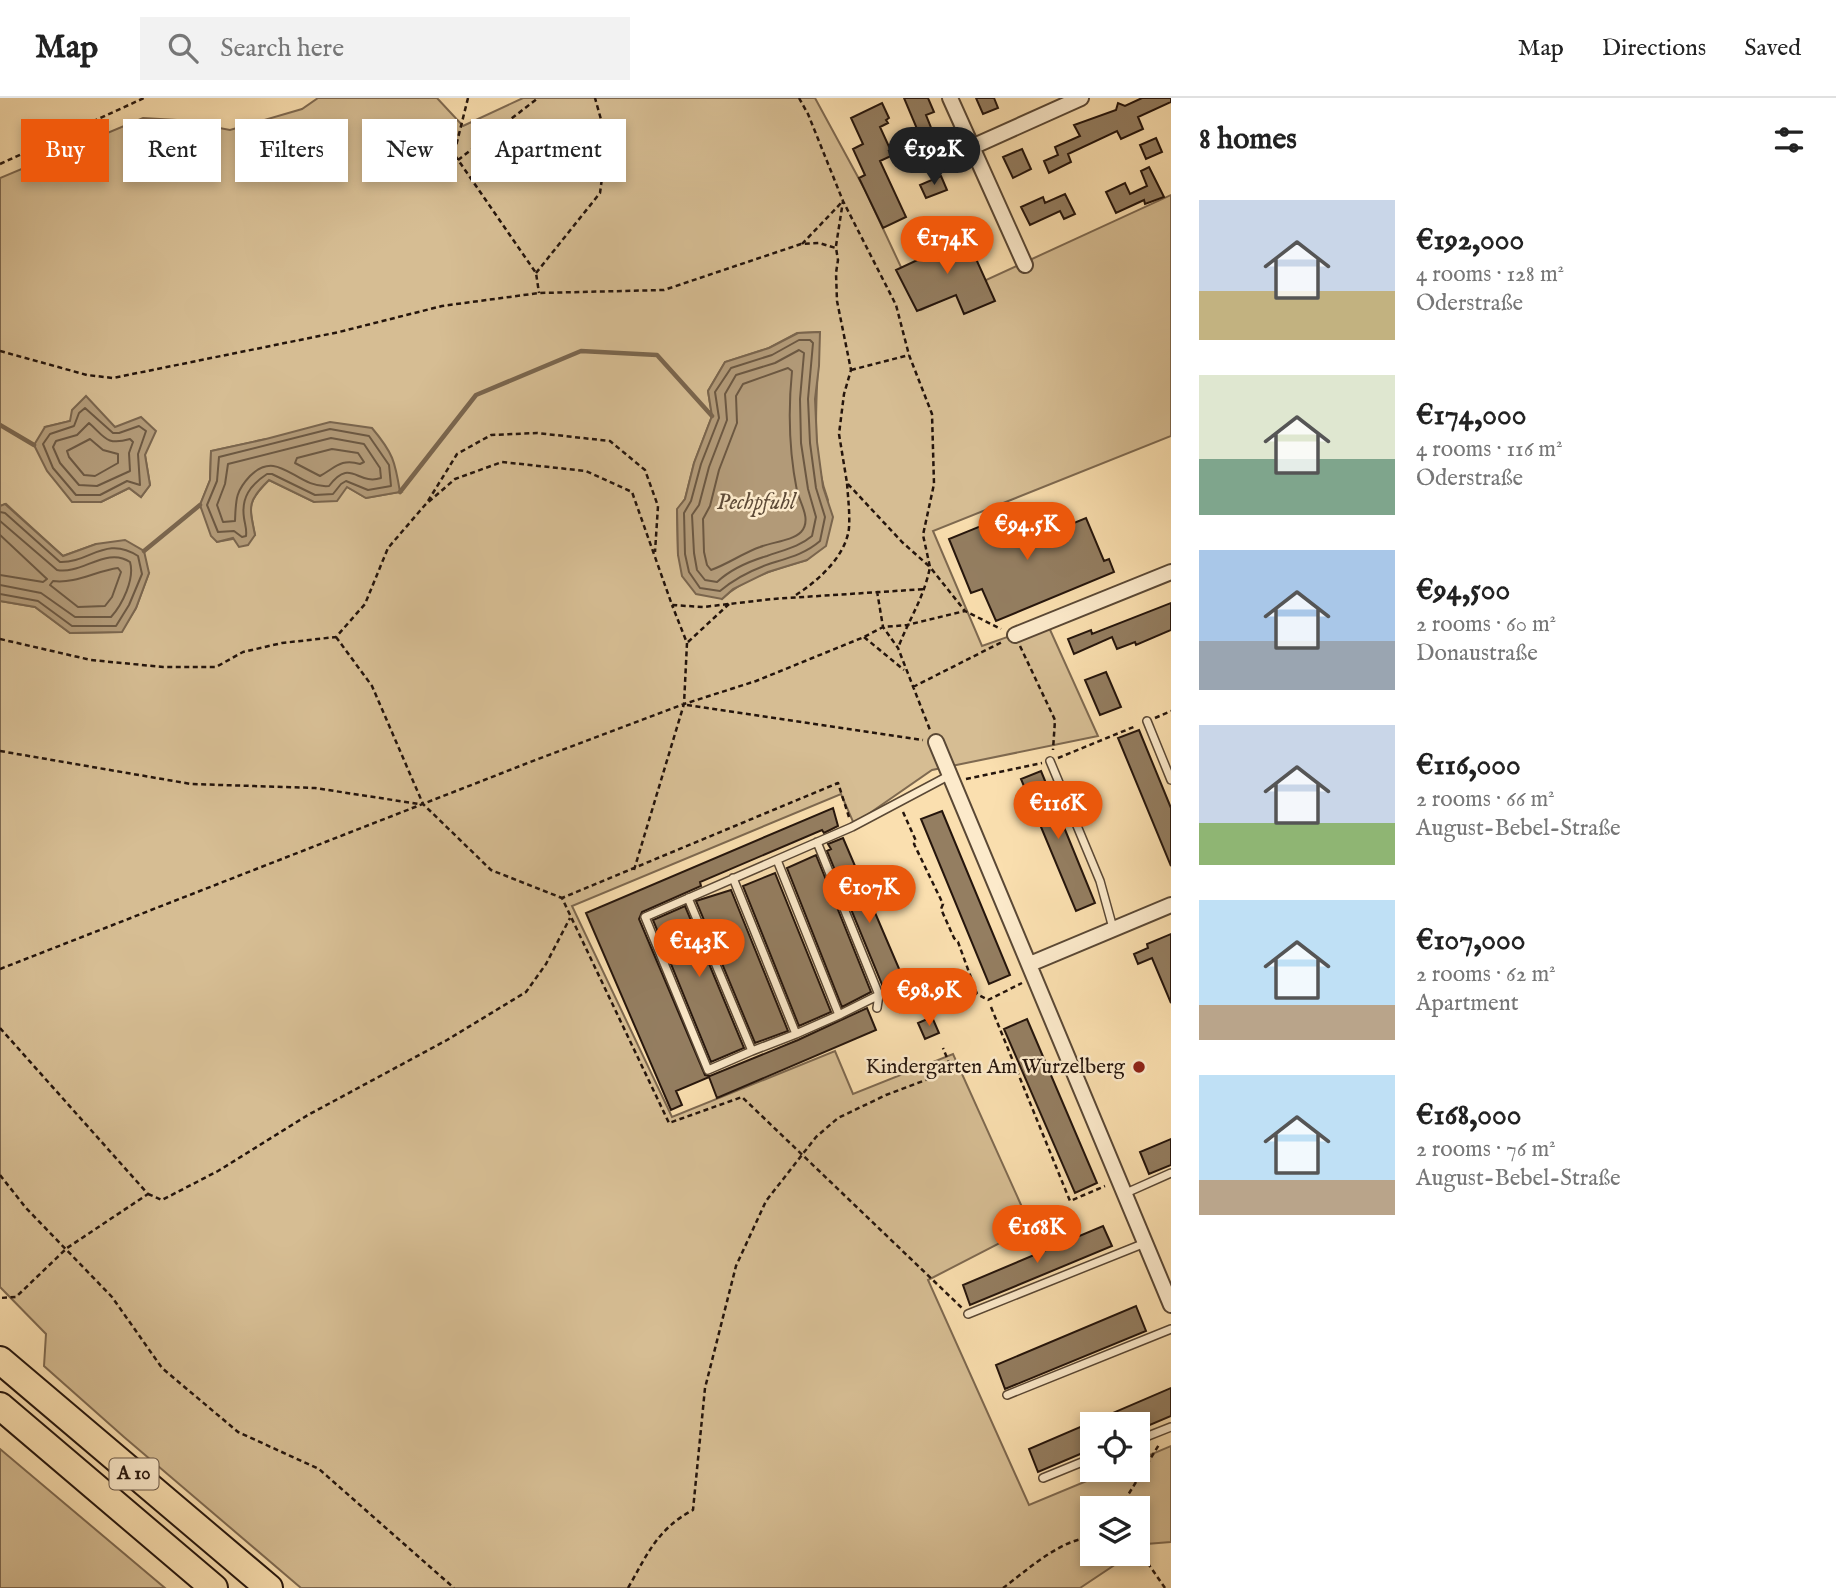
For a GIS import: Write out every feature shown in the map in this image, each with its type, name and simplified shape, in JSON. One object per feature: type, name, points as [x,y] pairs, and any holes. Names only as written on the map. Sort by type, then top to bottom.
[{"type":"highway","name":"A 10","points":[[0,1360],[269,1588]]},
{"type":"highway","name":"A 10","points":[[0,1406],[214,1588]]},
{"type":"street","points":[[950,98],[1026,264]]},
{"type":"street","points":[[972,147],[1081,98]]},
{"type":"street","points":[[1015,635],[1171,572]]},
{"type":"street","points":[[936,742],[1168,1289],[1171,1305]]},
{"type":"street","points":[[1030,964],[1171,905]]},
{"type":"lane","points":[[1147,721],[1171,780]]},
{"type":"lane","points":[[1049,761],[1100,881],[1113,928]]},
{"type":"lane","points":[[880,995],[796,1034],[708,1070],[645,916],[852,827],[951,779]]},
{"type":"lane","points":[[817,842],[880,995],[877,1008]]},
{"type":"lane","points":[[776,860],[839,1014]]},
{"type":"lane","points":[[733,878],[796,1034]]},
{"type":"lane","points":[[688,898],[752,1051]]},
{"type":"lane","points":[[1126,1194],[1171,1173]]},
{"type":"lane","points":[[968,1314],[1146,1242]]},
{"type":"lane","points":[[1007,1395],[1171,1329]]},
{"type":"lane","points":[[1150,1435],[1170,1427]]},
{"type":"lane","points":[[1043,1478],[1080,1463]]},
{"type":"path","points":[[0,164],[144,98]]},
{"type":"path","points":[[468,98],[454,154],[537,274],[540,293]]},
{"type":"path","points":[[458,160],[538,98]]},
{"type":"path","points":[[537,274],[600,193],[607,141],[595,98]]},
{"type":"path","points":[[799,98],[843,201],[896,305],[909,355],[932,414],[934,484],[923,535],[930,567],[926,589],[906,625],[898,648]]},
{"type":"path","points":[[801,244],[843,201]]},
{"type":"path","points":[[793,597],[826,572],[841,549],[849,530],[847,483],[839,434],[844,394],[851,370],[837,301],[836,273],[836,248],[843,201]]},
{"type":"path","points":[[0,351],[88,375],[113,378],[339,332],[442,306],[540,293],[664,290],[801,244],[819,243],[836,248]]},
{"type":"path","points":[[851,370],[909,355]]},
{"type":"path","points":[[425,505],[457,454],[491,435],[537,433],[610,441],[645,470],[658,506],[654,555]]},
{"type":"path","points":[[0,639],[91,660],[163,667],[216,667],[243,652],[282,643],[336,637],[365,604],[388,548],[425,505],[455,479],[502,463],[586,471],[632,492],[687,643],[684,704],[634,870]]},
{"type":"path","points":[[847,483],[902,542],[930,567],[965,611],[1015,635],[1055,720],[1053,756],[1049,761]]},
{"type":"path","points":[[671,605],[703,607],[793,597],[926,589]]},
{"type":"path","points":[[877,591],[883,627],[898,648],[936,742]]},
{"type":"path","points":[[687,643],[729,604]]},
{"type":"path","points":[[0,969],[684,704],[756,681],[883,627],[906,625],[965,611]]},
{"type":"path","points":[[913,687],[1015,635]]},
{"type":"path","points":[[336,637],[372,686],[423,804],[491,870],[562,898],[838,783],[852,827]]},
{"type":"path","points":[[864,637],[907,672]]},
{"type":"path","points":[[684,704],[936,742]]},
{"type":"path","points":[[951,779],[1049,761],[1171,711]]},
{"type":"path","points":[[0,751],[191,784],[315,788],[423,804]]},
{"type":"path","points":[[900,803],[916,841],[914,844],[943,904],[941,909],[958,942],[977,994],[988,1000],[1022,983]]},
{"type":"path","points":[[562,898],[669,1123],[741,1097],[968,1314]]},
{"type":"path","points":[[0,1028],[148,1194],[162,1200],[218,1171],[308,1115],[447,1041],[526,992],[546,964],[570,916]]},
{"type":"path","points":[[991,1007],[1070,1201],[1105,1186]]},
{"type":"path","points":[[628,1588],[660,1534],[677,1518],[693,1510],[705,1388],[736,1266],[766,1201],[816,1137],[838,1118],[886,1095],[952,1070],[943,1048]]},
{"type":"path","points":[[0,1175],[26,1208],[112,1297],[162,1368],[238,1432],[319,1469],[454,1588]]},
{"type":"path","points":[[0,1298],[16,1297],[66,1248],[148,1194]]},
{"type":"path","points":[[1127,1496],[1170,1427]]},
{"type":"path","points":[[1003,1588],[1037,1562],[1080,1538]]},
{"type":"path","points":[[1150,1566],[1165,1588]]},
{"type":"shaded area","points":[[318,98],[437,98],[456,119],[362,119],[362,182],[457,182],[457,120],[463,126],[471,122],[471,182],[626,182],[626,119],[478,119],[523,98],[815,98],[865,190],[921,310],[1171,195],[1171,436],[933,531],[982,646],[1047,623],[1098,736],[932,770],[854,824],[841,794],[572,906],[672,1117],[835,1051],[853,1094],[953,1054],[1031,1227],[928,1280],[1029,1505],[1084,1482],[1150,1482],[1150,1455],[1171,1446],[1171,1542],[1150,1544],[1150,1496],[1080,1496],[1080,1566],[1113,1566],[1080,1588],[301,1588],[44,1366],[46,1334],[0,1287],[0,601],[35,607],[70,633],[121,632],[136,608],[149,573],[96,544],[63,556],[6,504],[0,506],[0,178],[21,169],[21,182],[109,182],[109,132],[123,126],[123,182],[221,182],[221,128],[235,129],[235,182],[348,182],[348,119],[268,119],[302,109]],"holes":[[[819,332],[816,438],[828,500],[807,560],[751,579],[722,599],[678,555],[677,510],[685,499],[694,463],[712,416],[708,391],[725,362],[769,348],[797,333]],[[70,421],[115,427],[145,455],[150,485],[141,497],[129,488],[101,502],[45,427]],[[266,439],[400,492],[366,498],[347,487],[314,502],[269,480],[253,499],[251,510],[255,535],[217,542],[200,505],[210,480],[211,451]]]},
{"type":"shaded area","points":[[0,1449],[165,1588],[0,1588]]},
{"type":"water","name":"Pechpfuhl","points":[[820,332],[815,399],[817,442],[823,487],[833,517],[826,546],[807,560],[768,572],[733,589],[722,599],[696,594],[682,576],[678,555],[677,509],[685,499],[694,463],[712,416],[708,391],[725,362],[769,348],[798,333]]},
{"type":"water","points":[[86,396],[115,427],[141,417],[156,431],[145,455],[150,485],[141,497],[129,488],[101,502],[72,502],[47,471],[34,445],[45,427],[70,421],[72,410]]},
{"type":"water","points":[[330,422],[372,428],[392,458],[400,492],[366,498],[347,487],[337,501],[314,502],[269,480],[253,499],[251,510],[255,535],[248,545],[239,547],[233,538],[217,542],[211,536],[200,505],[210,480],[211,451]]},
{"type":"water","points":[[5,504],[63,556],[96,544],[125,540],[144,551],[149,573],[136,608],[122,632],[70,633],[35,607],[0,601],[0,506]]},
{"type":"building","points":[[904,98],[928,98],[934,112],[926,115],[940,150],[928,155]]},
{"type":"building","points":[[976,98],[994,98],[998,108],[983,114]]},
{"type":"building","points":[[1142,98],[1171,98],[1171,102],[1138,117],[1143,129],[1121,139],[1117,131],[1068,154],[1071,162],[1049,173],[1044,161],[1058,155],[1055,147],[1080,136],[1074,125],[1116,110],[1118,103],[1125,106]]},
{"type":"building","points":[[882,103],[889,118],[886,120],[888,123],[880,127],[891,156],[880,161],[906,217],[883,228],[859,178],[865,175],[853,149],[863,144],[851,118]]},
{"type":"building","points":[[1156,138],[1162,152],[1146,159],[1140,145]]},
{"type":"building","points":[[1022,149],[1031,169],[1013,178],[1003,157]]},
{"type":"building","points":[[1149,167],[1164,197],[1145,204],[1144,200],[1116,213],[1106,192],[1125,183],[1130,194],[1147,186],[1141,171]]},
{"type":"building","points":[[941,176],[947,190],[926,198],[920,185]]},
{"type":"building","points":[[1065,194],[1075,214],[1064,219],[1060,211],[1030,225],[1021,207],[1043,197],[1045,203]]},
{"type":"building","points":[[963,230],[995,301],[964,314],[956,295],[917,311],[896,270],[924,257],[921,248]]},
{"type":"building","points":[[1023,509],[1035,539],[1086,518],[1104,561],[1109,559],[1114,572],[996,621],[982,589],[971,593],[949,539]]},
{"type":"building","points":[[1171,603],[1171,630],[1136,645],[1135,642],[1117,649],[1112,637],[1074,654],[1068,639],[1091,630],[1092,634]]},
{"type":"building","points":[[1106,672],[1121,707],[1100,715],[1085,680]]},
{"type":"building","points":[[1139,730],[1171,808],[1171,866],[1118,738]]},
{"type":"building","points":[[1041,771],[1095,903],[1076,911],[1021,779]]},
{"type":"building","points":[[833,808],[838,826],[824,833],[822,830],[700,882],[701,886],[642,912],[639,919],[705,1075],[710,1076],[798,1040],[867,1008],[876,1030],[717,1098],[709,1077],[676,1091],[682,1105],[671,1110],[586,913]]},
{"type":"building","points":[[942,811],[1010,975],[989,984],[921,819]]},
{"type":"building","points":[[843,838],[915,1006],[900,1012],[888,985],[883,987],[827,851],[831,849],[828,844]]},
{"type":"building","points":[[816,855],[871,992],[842,1007],[787,868]]},
{"type":"building","points":[[775,873],[831,1012],[799,1026],[743,886]]},
{"type":"building","points":[[731,890],[788,1031],[755,1043],[696,901]]},
{"type":"building","points":[[685,906],[744,1048],[711,1062],[653,920]]},
{"type":"building","points":[[1171,934],[1171,1003],[1152,958],[1138,964],[1134,954],[1148,948],[1147,944]]},
{"type":"building","points":[[932,1017],[939,1033],[925,1039],[918,1023]]},
{"type":"building","points":[[1027,1019],[1097,1183],[1075,1193],[1004,1029]]},
{"type":"building","points":[[1171,1139],[1171,1165],[1149,1174],[1140,1152]]},
{"type":"building","points":[[1103,1226],[1112,1246],[970,1305],[963,1285]]},
{"type":"building","points":[[1136,1306],[1146,1331],[1005,1389],[996,1365]]},
{"type":"building","points":[[1171,1388],[1171,1416],[1150,1425],[1150,1412],[1115,1412]]},
{"type":"building","points":[[1080,1427],[1080,1454],[1038,1472],[1029,1449]]},
{"type":"waterway","points":[[400,492],[476,395],[581,351],[657,355],[712,416]]},
{"type":"waterway","points":[[0,425],[34,445]]},
{"type":"waterway","points":[[144,551],[200,505]]},
{"type":"place","name":"Kindergarten Am Wurzelberg","points":[[1139,1067]]}]
